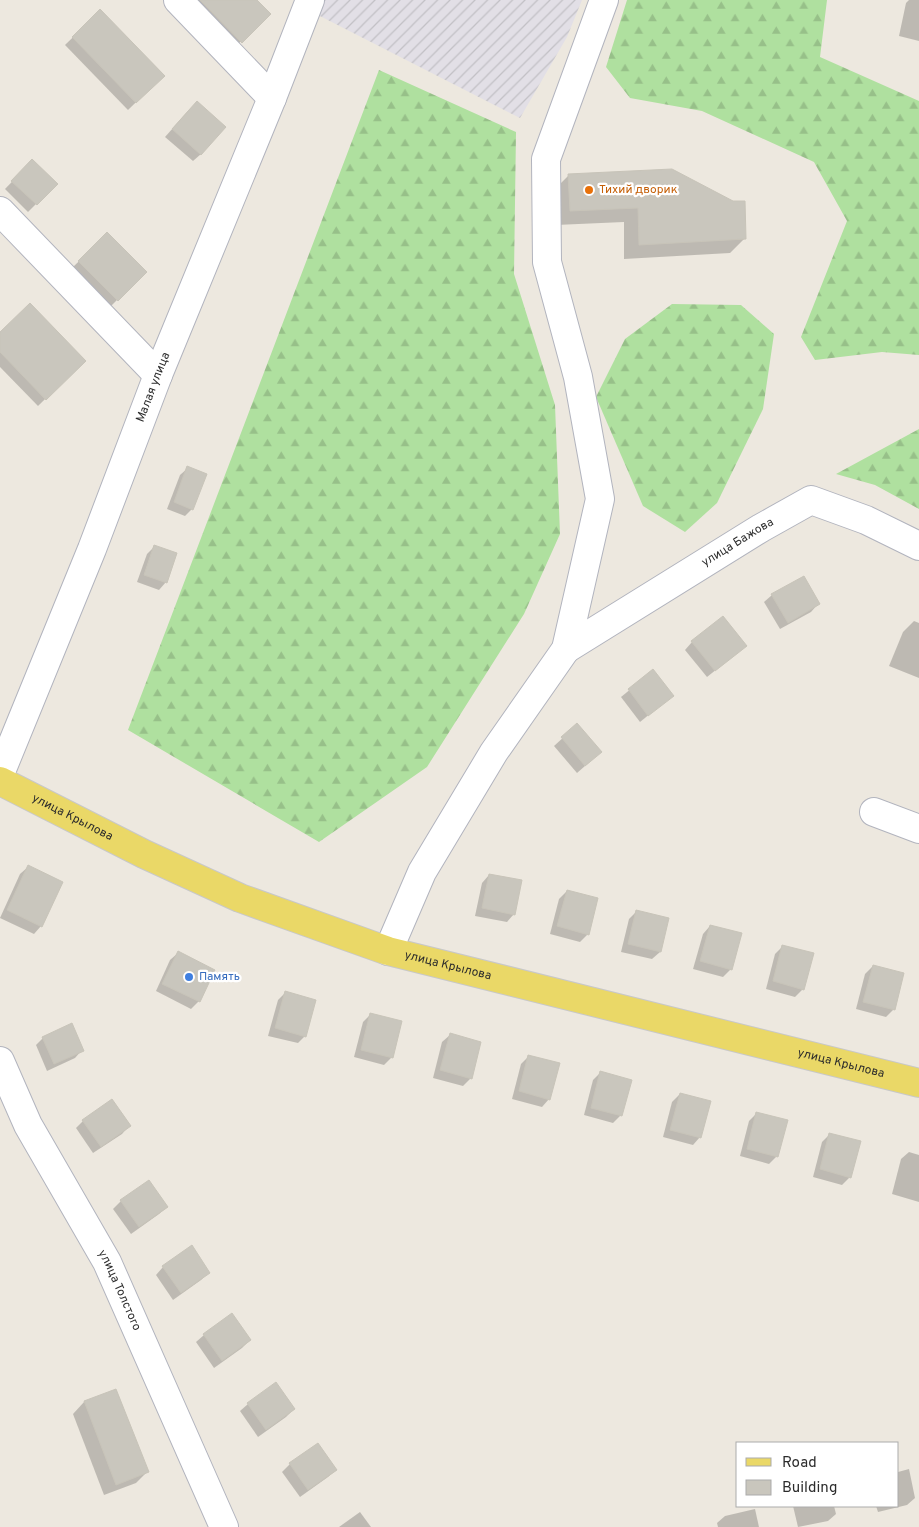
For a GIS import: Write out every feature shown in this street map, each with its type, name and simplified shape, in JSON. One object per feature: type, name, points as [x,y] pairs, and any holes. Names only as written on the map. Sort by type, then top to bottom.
[{"type":"main road","name":"улица Крылова","points":[[0,781],[144,854],[240,898],[388,951],[919,1083]]},
{"type":"street","points":[[178,0],[272,98]]},
{"type":"street","name":"Малая улица","points":[[0,774],[92,549],[158,375],[272,98],[310,0]]},
{"type":"street","points":[[388,951],[427,863],[494,752],[566,649],[600,499],[578,377],[547,262],[546,159],[604,0]]},
{"type":"street","points":[[0,211],[158,375]]},
{"type":"street","name":"улица Бажова","points":[[566,649],[761,528],[811,500],[866,520],[919,546]]},
{"type":"street","points":[[874,812],[919,829]]},
{"type":"street","name":"улица Толстого","points":[[0,1061],[28,1125],[107,1262],[224,1527]]},
{"type":"shaded area","points":[[322,0],[582,0],[567,37],[520,118],[316,14]]},
{"type":"green space","points":[[627,0],[827,0],[820,57],[919,101],[919,355],[882,352],[815,360],[801,337],[847,221],[814,162],[702,111],[630,98],[606,67]]},
{"type":"green space","points":[[379,70],[516,132],[514,274],[555,405],[560,534],[524,614],[427,767],[319,842],[128,730]]},
{"type":"green space","points":[[672,304],[741,305],[774,334],[763,409],[717,503],[685,532],[643,506],[596,397],[625,339]]},
{"type":"green space","points":[[919,429],[919,509],[875,485],[836,474]]},
{"type":"building","points":[[200,0],[257,0],[271,14],[242,43]]},
{"type":"building","points":[[100,9],[165,76],[136,103],[72,37]]},
{"type":"building","points":[[197,101],[226,127],[201,155],[172,129]]},
{"type":"building","points":[[32,159],[58,184],[37,205],[11,181]]},
{"type":"building","points":[[672,169],[733,201],[745,201],[746,239],[639,245],[638,208],[570,211],[568,174]]},
{"type":"building","points":[[107,232],[147,272],[118,301],[78,261]]},
{"type":"building","points":[[30,303],[86,361],[46,400],[0,352],[0,332]]},
{"type":"building","points":[[187,466],[207,474],[193,510],[174,502]]},
{"type":"building","points":[[154,545],[177,553],[167,583],[144,575]]},
{"type":"building","points":[[804,576],[820,604],[788,623],[771,594]]},
{"type":"building","points":[[723,616],[747,646],[715,671],[691,641]]},
{"type":"building","points":[[653,669],[674,696],[648,716],[628,689]]},
{"type":"building","points":[[577,723],[602,752],[585,766],[561,737]]},
{"type":"building","points":[[28,865],[63,882],[42,927],[7,910]]},
{"type":"building","points":[[489,874],[522,880],[515,915],[482,908]]},
{"type":"building","points":[[567,890],[598,898],[589,935],[557,926]]},
{"type":"building","points":[[636,910],[669,918],[661,952],[628,944]]},
{"type":"building","points":[[710,925],[742,933],[732,970],[700,961]]},
{"type":"building","points":[[782,945],[814,953],[804,990],[773,981]]},
{"type":"building","name":"Память","points":[[178,951],[215,970],[200,1002],[162,984]]},
{"type":"building","points":[[873,965],[904,973],[895,1010],[863,1002]]},
{"type":"building","points":[[285,991],[316,1000],[306,1037],[275,1028]]},
{"type":"building","points":[[370,1013],[402,1021],[393,1058],[361,1050]]},
{"type":"building","points":[[72,1023],[84,1051],[54,1064],[42,1037]]},
{"type":"building","points":[[450,1033],[481,1042],[472,1079],[440,1070]]},
{"type":"building","points":[[528,1055],[560,1063],[550,1100],[519,1091]]},
{"type":"building","points":[[600,1071],[632,1080],[622,1116],[591,1108]]},
{"type":"building","points":[[680,1093],[711,1101],[701,1138],[670,1130]]},
{"type":"building","points":[[112,1099],[131,1126],[101,1147],[82,1120]]},
{"type":"building","points":[[756,1112],[788,1120],[778,1157],[747,1149]]},
{"type":"building","points":[[829,1133],[861,1141],[851,1178],[820,1169]]},
{"type":"building","points":[[149,1180],[168,1207],[139,1227],[120,1200]]},
{"type":"building","points":[[192,1245],[210,1273],[181,1293],[162,1266]]},
{"type":"building","points":[[232,1313],[251,1340],[222,1361],[203,1334]]},
{"type":"building","points":[[276,1382],[295,1409],[266,1430],[247,1403]]},
{"type":"building","points":[[116,1389],[149,1472],[116,1485],[84,1401]]},
{"type":"building","points":[[318,1443],[337,1470],[308,1490],[289,1463]]},
{"type":"place","name":"Тихий дворик","points":[[589,190]]},
{"type":"place","name":"Память","points":[[189,977]]}]
